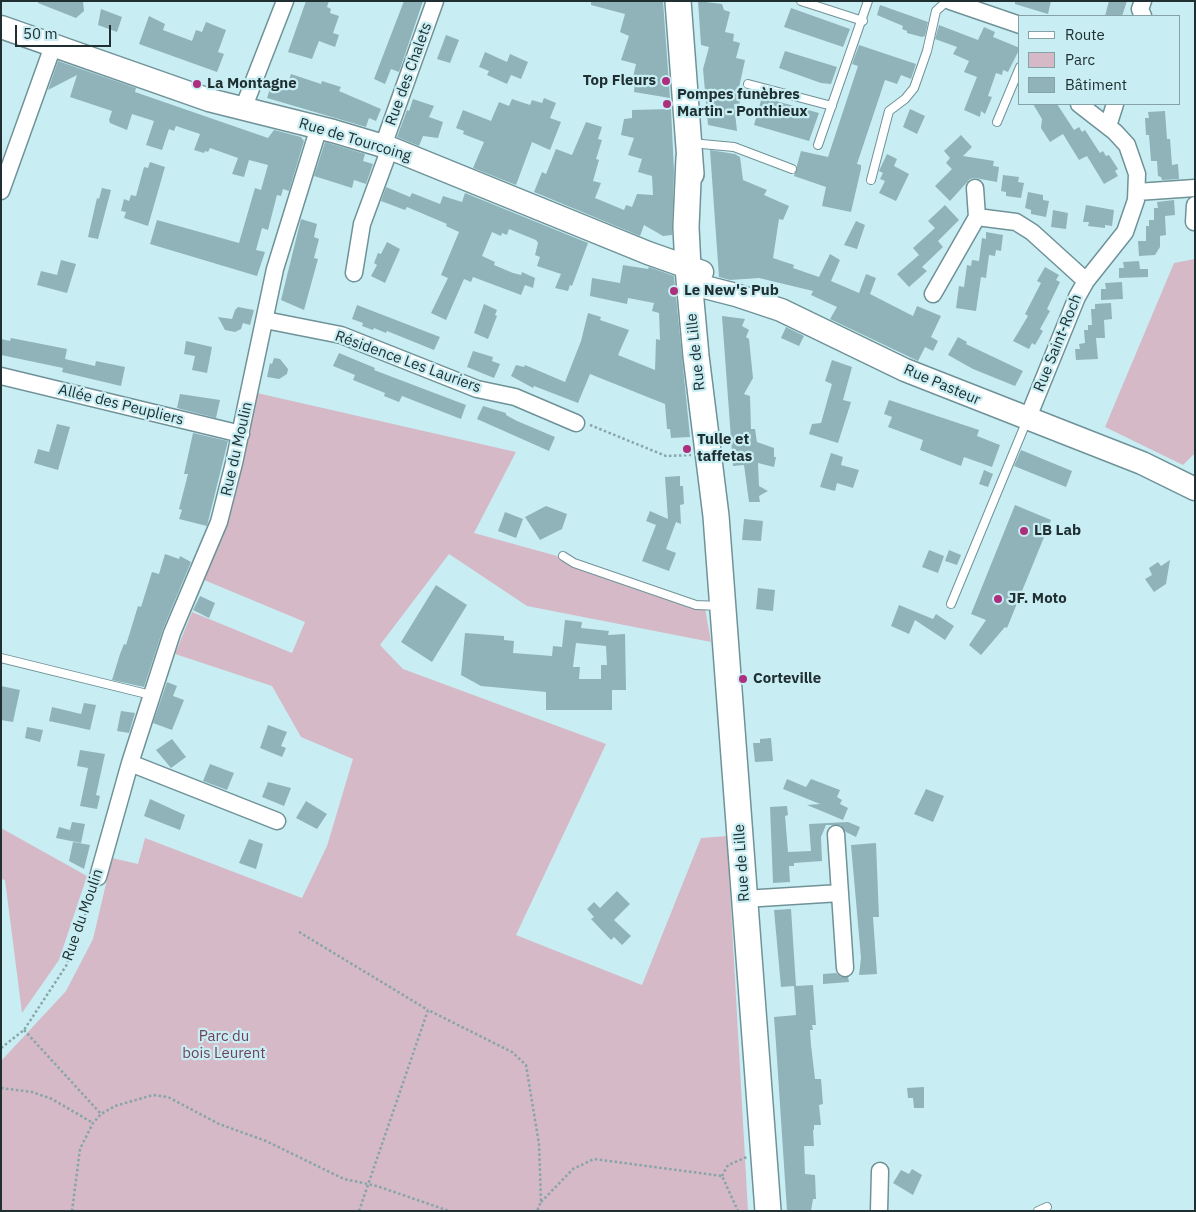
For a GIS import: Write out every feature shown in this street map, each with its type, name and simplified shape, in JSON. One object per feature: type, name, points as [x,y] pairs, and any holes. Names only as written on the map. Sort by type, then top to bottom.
[{"type":"main road","name":"Rue de Lille","points":[[678,1],[689,151],[686,227],[696,278],[715,416],[716,516],[768,1211]]},
{"type":"main road","name":"Rue de Tourcoing","points":[[1,27],[183,92],[243,109],[319,127],[386,147],[696,278]]},
{"type":"main road","name":"Rue de Lille","points":[[696,278],[707,453],[716,516]]},
{"type":"main road","name":"Rue Pasteur","points":[[696,278],[736,295],[781,310],[905,370],[1027,420],[1142,463],[1195,488]]},
{"type":"street","points":[[243,109],[285,1]]},
{"type":"street","name":"Rue des Chalets","points":[[354,273],[362,224],[435,1]]},
{"type":"street","points":[[949,1],[1018,24]]},
{"type":"street","points":[[1142,1],[1140,9],[1143,15]]},
{"type":"street","points":[[1,191],[53,46]]},
{"type":"street","name":"Rue Saint-Roch","points":[[1027,420],[1077,296],[1086,281],[1125,232],[1134,210],[1137,174],[1131,153],[1121,138],[1080,105]]},
{"type":"street","points":[[1108,126],[1115,105]]},
{"type":"street","name":"Rue du Moulin","points":[[98,877],[130,763],[176,621],[216,534],[241,434],[264,320],[281,250],[319,127]]},
{"type":"street","points":[[933,294],[977,217],[975,188]]},
{"type":"street","points":[[1137,192],[1195,188]]},
{"type":"street","points":[[1194,222],[1195,205]]},
{"type":"street","points":[[977,217],[1016,222],[1032,232],[1086,281]]},
{"type":"street","name":"Résidence Les Lauriers","points":[[264,320],[342,335],[477,389],[515,397],[576,423]]},
{"type":"street","name":"Allée des Peupliers","points":[[1,376],[241,434]]},
{"type":"street","points":[[130,763],[277,821]]},
{"type":"street","points":[[836,834],[845,968]]},
{"type":"street","points":[[744,899],[840,893]]},
{"type":"street","points":[[879,1211],[880,1172]]},
{"type":"lane","points":[[801,1],[863,21]]},
{"type":"lane","points":[[818,145],[863,21],[868,1]]},
{"type":"lane","points":[[871,180],[889,111],[905,99],[914,88],[927,51],[936,11],[949,1]]},
{"type":"lane","points":[[997,122],[1018,72]]},
{"type":"lane","points":[[748,84],[832,106]]},
{"type":"lane","points":[[689,151],[734,147],[792,169]]},
{"type":"lane","points":[[951,604],[1027,420]]},
{"type":"lane","points":[[563,556],[574,563],[696,604],[722,606]]},
{"type":"lane","points":[[1,658],[151,696]]},
{"type":"lane","points":[[1038,1211],[1048,1207]]},
{"type":"path","points":[[576,423],[585,423],[666,456],[707,453]]},
{"type":"path","name":"Rue du Moulin","points":[[1,1048],[24,1030],[66,966],[98,877]]},
{"type":"path","points":[[299,932],[428,1010],[512,1052],[526,1065],[539,1144],[541,1202]]},
{"type":"path","points":[[359,1211],[428,1010]]},
{"type":"path","points":[[24,1030],[101,1114]]},
{"type":"path","points":[[1,1088],[32,1092],[52,1099],[93,1123]]},
{"type":"path","points":[[72,1211],[80,1149],[93,1123],[101,1114],[134,1098],[161,1095],[219,1124],[266,1141],[344,1179],[368,1184],[449,1211]]},
{"type":"path","points":[[722,1176],[728,1166],[738,1160],[763,1155]]},
{"type":"path","points":[[537,1211],[541,1202],[573,1169],[594,1159],[722,1176]]},
{"type":"path","points":[[722,1176],[738,1211]]},
{"type":"green space","points":[[1195,259],[1195,453],[1183,465],[1105,427],[1174,263]]},
{"type":"green space","name":"Parc du bois Leurent","points":[[257,393],[516,452],[474,533],[604,569],[705,608],[711,642],[527,606],[449,554],[380,645],[403,669],[606,744],[516,935],[642,985],[701,838],[727,836],[748,1211],[1,1211],[1,1061],[66,991],[93,939],[112,858],[138,864],[145,838],[302,898],[327,846],[353,759],[301,737],[272,686],[175,654],[192,612],[292,653],[305,622],[204,580],[229,515]]},
{"type":"green space","points":[[1,828],[87,876],[59,960],[22,1013],[5,880],[1,879]]},
{"type":"building","points":[[38,1],[83,1],[84,11],[76,18],[38,3]]},
{"type":"building","points":[[306,1],[329,1],[327,7],[331,9],[330,13],[339,16],[333,33],[339,35],[335,47],[319,41],[312,59],[288,52]]},
{"type":"building","points":[[404,1],[423,1],[399,72],[391,69],[385,84],[374,79]]},
{"type":"building","points":[[591,1],[663,1],[670,98],[634,92],[635,81],[632,82],[636,64],[621,60],[629,36],[620,32],[625,14],[591,5]]},
{"type":"building","points":[[698,1],[722,4],[724,10],[730,12],[725,32],[734,34],[733,41],[740,43],[736,58],[745,60],[738,92],[742,93],[739,105],[734,104],[737,131],[708,125],[703,69],[709,47],[701,45]]},
{"type":"building","points":[[1015,1],[1051,1],[1048,14],[1015,4]]},
{"type":"building","points":[[1109,1],[1127,1],[1122,15],[1105,15]]},
{"type":"building","points":[[880,5],[928,22],[925,36],[907,33],[907,31],[902,29],[903,26],[877,15]]},
{"type":"building","points":[[791,8],[850,29],[843,47],[784,27]]},
{"type":"building","points":[[101,9],[122,17],[117,32],[98,25]]},
{"type":"building","points":[[149,16],[165,24],[163,30],[192,41],[196,30],[202,32],[206,22],[226,30],[218,52],[224,54],[217,72],[139,44]]},
{"type":"building","points":[[939,25],[978,40],[984,27],[995,32],[993,37],[1018,47],[1018,52],[1008,72],[1003,70],[1002,75],[996,73],[988,96],[992,97],[985,114],[981,111],[980,117],[964,110],[977,77],[964,72],[969,61],[953,54],[957,47],[935,39]]},
{"type":"building","points":[[446,35],[459,40],[450,63],[437,59]]},
{"type":"building","points":[[859,45],[916,64],[911,79],[901,75],[897,84],[885,80],[857,164],[861,165],[861,169],[851,212],[822,206],[826,187],[794,176],[801,151],[828,157],[858,66],[852,64]]},
{"type":"building","points":[[785,51],[837,67],[831,84],[821,83],[779,68]]},
{"type":"building","points":[[485,52],[507,62],[510,54],[528,62],[521,79],[511,75],[507,84],[487,75],[489,71],[479,67]]},
{"type":"building","points":[[58,61],[136,88],[135,92],[268,138],[274,130],[301,137],[304,141],[289,191],[283,189],[281,196],[277,195],[268,230],[262,228],[256,250],[265,252],[257,276],[150,244],[157,220],[239,243],[255,188],[261,190],[268,165],[249,160],[244,177],[232,174],[238,158],[210,148],[208,152],[205,151],[204,153],[194,150],[200,134],[176,126],[174,131],[169,129],[162,150],[146,145],[154,121],[132,114],[127,130],[110,123],[112,111],[70,97],[77,75],[48,90]]},
{"type":"building","points":[[291,74],[321,84],[322,81],[341,87],[339,91],[381,109],[376,121],[369,118],[366,127],[267,98],[272,83],[287,87]]},
{"type":"building","points":[[762,97],[819,113],[809,141],[754,125]]},
{"type":"building","points":[[544,98],[556,103],[550,118],[561,122],[550,150],[532,142],[516,185],[473,168],[484,142],[463,134],[464,131],[456,128],[463,110],[491,121],[499,102],[509,106],[512,99],[530,105],[532,100],[542,103]]},
{"type":"building","points":[[413,99],[434,106],[429,117],[443,122],[438,138],[423,136],[419,146],[397,137]]},
{"type":"building","points":[[1034,105],[1058,105],[1074,130],[1079,127],[1082,132],[1085,130],[1100,153],[1103,151],[1106,156],[1109,155],[1118,169],[1115,171],[1118,176],[1104,184],[1087,156],[1079,160],[1063,134],[1050,142],[1041,128],[1042,119]]},
{"type":"building","points":[[671,109],[674,171],[672,235],[663,236],[644,225],[640,236],[534,192],[542,172],[546,174],[556,149],[572,155],[586,122],[602,127],[598,139],[602,140],[596,159],[599,160],[593,181],[601,183],[595,198],[624,210],[626,205],[632,207],[637,194],[653,195],[652,176],[638,172],[642,159],[628,155],[634,138],[621,135],[624,119],[632,118],[632,110]]},
{"type":"building","points":[[910,109],[925,116],[917,134],[903,127]]},
{"type":"building","points":[[1165,111],[1167,139],[1170,139],[1172,165],[1178,164],[1179,179],[1162,180],[1158,176],[1157,161],[1151,161],[1149,135],[1146,135],[1145,118],[1149,118],[1148,112]]},
{"type":"building","points":[[961,135],[972,147],[963,156],[994,161],[993,166],[999,167],[997,182],[975,178],[970,179],[950,201],[935,186],[952,169],[946,163],[950,158],[944,151]]},
{"type":"building","points":[[325,142],[365,154],[363,161],[373,164],[366,184],[354,180],[352,188],[314,176]]},
{"type":"building","points":[[710,150],[735,154],[740,157],[743,180],[767,190],[764,195],[789,206],[783,220],[779,219],[773,258],[794,265],[793,268],[819,277],[830,254],[840,260],[831,281],[859,293],[866,274],[876,278],[870,294],[913,316],[917,306],[941,316],[931,337],[938,341],[933,351],[925,347],[918,361],[830,319],[837,307],[811,295],[813,291],[759,278],[730,280],[719,277]]},
{"type":"building","points":[[887,154],[897,159],[894,166],[909,174],[896,201],[879,193],[885,181],[880,179],[883,173],[879,171]]},
{"type":"building","points":[[150,162],[165,167],[148,226],[124,218],[126,212],[121,211],[124,199],[129,201],[131,195],[136,196],[144,167],[148,168]]},
{"type":"building","points":[[1003,175],[1019,177],[1018,182],[1024,183],[1021,198],[1006,196],[1006,192],[1001,191]]},
{"type":"building","points":[[386,187],[410,197],[412,193],[440,204],[443,196],[462,202],[465,193],[588,243],[572,286],[570,285],[568,291],[555,288],[561,274],[537,266],[540,257],[535,255],[538,243],[536,240],[509,229],[507,235],[502,233],[501,236],[492,232],[482,256],[495,262],[494,265],[513,273],[521,275],[522,272],[535,278],[533,288],[525,285],[521,295],[473,277],[471,282],[464,279],[446,320],[431,313],[448,278],[441,275],[459,232],[446,226],[447,224],[407,207],[405,210],[381,201]]},
{"type":"building","points":[[102,188],[111,190],[98,239],[88,237],[97,198],[99,199]]},
{"type":"building","points":[[1028,192],[1043,195],[1043,200],[1049,201],[1046,217],[1031,214],[1031,210],[1025,208]]},
{"type":"building","points":[[1174,200],[1175,215],[1165,216],[1166,235],[1160,236],[1160,247],[1155,255],[1139,256],[1138,241],[1146,241],[1146,226],[1149,226],[1149,220],[1154,220],[1154,208],[1158,208],[1157,202]]},
{"type":"building","points":[[945,205],[959,220],[938,241],[943,247],[922,267],[927,271],[909,287],[897,274],[919,255],[913,248],[935,228],[928,221]]},
{"type":"building","points":[[1086,205],[1114,210],[1112,226],[1105,225],[1105,228],[1088,226],[1089,222],[1083,222]]},
{"type":"building","points":[[1053,210],[1068,213],[1066,229],[1051,227]]},
{"type":"building","points":[[301,219],[317,224],[314,237],[319,239],[314,258],[318,259],[304,310],[281,300]]},
{"type":"building","points":[[856,221],[865,225],[857,249],[844,245]]},
{"type":"building","points":[[986,232],[1003,235],[1001,251],[996,250],[995,256],[989,255],[986,278],[981,277],[976,311],[956,308],[959,286],[964,287],[967,265],[971,266],[972,260],[979,261],[982,238],[986,239]]},
{"type":"building","points":[[387,242],[400,249],[385,283],[371,276],[377,265],[374,263],[378,253],[381,254]]},
{"type":"building","points":[[61,260],[76,264],[67,293],[37,285],[41,271],[57,275]]},
{"type":"building","points":[[1139,261],[1140,269],[1148,269],[1148,277],[1119,278],[1119,268],[1124,268],[1123,262]]},
{"type":"building","points":[[623,265],[648,269],[649,267],[674,276],[690,437],[671,438],[670,429],[667,429],[665,404],[590,374],[578,403],[534,386],[533,388],[511,376],[516,365],[524,367],[525,365],[565,382],[581,341],[588,313],[601,317],[600,320],[629,330],[618,355],[655,370],[656,339],[660,340],[659,313],[652,311],[654,303],[628,298],[627,304],[590,296],[592,278],[620,283]]},
{"type":"building","points":[[1045,267],[1059,275],[1056,280],[1060,282],[1047,309],[1050,311],[1040,329],[1043,331],[1035,345],[1032,343],[1029,349],[1013,341],[1028,316],[1025,314],[1041,283],[1037,281]]},
{"type":"building","points":[[1122,282],[1123,299],[1101,300],[1101,289],[1106,289],[1105,283]]},
{"type":"building","points":[[1111,303],[1112,319],[1104,320],[1105,338],[1096,338],[1098,359],[1076,360],[1075,349],[1080,349],[1079,344],[1085,343],[1084,330],[1088,330],[1088,325],[1092,325],[1091,309],[1095,309],[1095,304]]},
{"type":"building","points":[[484,304],[497,310],[495,315],[497,316],[488,339],[474,333]]},
{"type":"building","points":[[357,305],[440,337],[434,350],[387,331],[386,333],[362,326],[363,323],[352,319]]},
{"type":"building","points":[[238,307],[254,310],[250,325],[243,323],[241,329],[235,332],[225,330],[218,317],[232,319]]},
{"type":"building","points":[[722,316],[745,319],[742,326],[749,330],[746,337],[749,339],[753,378],[744,394],[750,396],[751,429],[755,429],[757,442],[774,448],[774,457],[776,457],[774,467],[758,463],[759,486],[768,491],[759,496],[760,502],[749,502],[744,465],[733,466]]},
{"type":"building","points":[[786,327],[804,336],[799,346],[781,338]]},
{"type":"building","points":[[958,337],[967,342],[966,344],[1023,371],[1015,386],[973,369],[948,355]]},
{"type":"building","points":[[11,338],[67,349],[65,359],[95,366],[96,361],[125,367],[121,386],[62,372],[63,368],[1,355],[1,339],[10,341]]},
{"type":"building","points":[[186,341],[212,347],[207,373],[192,370],[195,356],[184,354]]},
{"type":"building","points":[[473,351],[493,357],[492,361],[500,364],[494,378],[467,367]]},
{"type":"building","points":[[339,353],[375,368],[374,370],[466,405],[461,419],[402,396],[399,402],[384,396],[385,393],[353,380],[355,375],[333,366]]},
{"type":"building","points":[[274,358],[280,359],[288,369],[287,374],[279,379],[267,377],[270,363],[272,364]]},
{"type":"building","points":[[832,360],[852,367],[843,400],[851,402],[838,443],[809,434],[812,424],[821,423],[832,384],[825,381]]},
{"type":"building","points":[[180,394],[220,400],[216,418],[177,408]]},
{"type":"building","points":[[889,400],[979,430],[977,436],[1000,445],[992,467],[964,457],[961,466],[920,450],[923,440],[888,427],[892,417],[884,414]]},
{"type":"building","points":[[483,406],[506,413],[506,415],[517,421],[555,437],[549,451],[477,419]]},
{"type":"building","points":[[57,424],[70,427],[58,470],[34,463],[38,449],[49,452]]},
{"type":"building","points":[[193,433],[228,441],[207,526],[179,519],[182,510],[179,509],[188,474],[184,474]]},
{"type":"building","points":[[1021,450],[1072,471],[1066,487],[1014,466]]},
{"type":"building","points":[[831,453],[843,457],[841,465],[859,470],[853,488],[837,483],[835,491],[820,487]]},
{"type":"building","points":[[984,470],[993,474],[988,487],[979,484]]},
{"type":"building","points":[[680,476],[680,486],[683,486],[684,504],[680,505],[681,524],[676,522],[666,549],[676,553],[669,571],[642,561],[656,525],[646,521],[650,511],[668,519],[665,477]]},
{"type":"building","points":[[1015,505],[1051,520],[1007,628],[1005,627],[981,655],[969,645],[986,620],[971,614]]},
{"type":"building","points":[[546,506],[567,514],[562,529],[540,540],[525,517]]},
{"type":"building","points":[[505,512],[523,519],[516,538],[498,531]]},
{"type":"building","points":[[744,519],[763,521],[761,541],[742,540]]},
{"type":"building","points":[[929,550],[944,556],[938,573],[922,567]]},
{"type":"building","points":[[949,550],[961,555],[957,565],[945,561]]},
{"type":"building","points":[[165,554],[179,559],[180,556],[191,562],[163,629],[144,687],[112,680],[124,644],[126,645],[138,606],[141,607],[152,572],[159,574]]},
{"type":"building","points":[[1170,560],[1166,584],[1154,592],[1145,579],[1152,575],[1149,568],[1158,562],[1161,566]]},
{"type":"building","points":[[436,585],[467,605],[432,662],[401,642]]},
{"type":"building","points":[[758,588],[775,590],[773,611],[756,609]]},
{"type":"building","points":[[200,596],[215,603],[209,618],[193,610]]},
{"type":"building","points":[[899,605],[933,619],[936,614],[954,626],[945,640],[915,620],[909,634],[891,626]]},
{"type":"building","points":[[565,620],[582,622],[581,628],[609,631],[608,635],[625,634],[626,690],[612,690],[612,710],[546,710],[546,692],[481,686],[461,675],[465,633],[504,636],[504,640],[514,641],[513,653],[552,656],[553,646],[562,647]],"holes":[[[576,643],[606,646],[607,665],[601,665],[601,679],[579,679],[580,667],[573,667]]]},
{"type":"building","points":[[167,682],[177,686],[173,696],[184,700],[172,730],[153,723]]},
{"type":"building","points":[[1,686],[20,690],[13,722],[1,720]]},
{"type":"building","points":[[84,703],[96,705],[90,730],[49,721],[52,707],[81,714]]},
{"type":"building","points":[[121,711],[135,713],[129,733],[117,731]]},
{"type":"building","points":[[268,725],[287,732],[281,746],[286,748],[282,757],[260,748]]},
{"type":"building","points":[[27,727],[43,730],[40,742],[25,738]]},
{"type":"building","points":[[771,738],[773,761],[755,762],[753,743],[760,743],[760,739]]},
{"type":"building","points":[[172,739],[186,757],[171,768],[156,750]]},
{"type":"building","points":[[80,750],[105,754],[96,795],[100,796],[97,809],[80,806],[88,768],[77,766]]},
{"type":"building","points":[[210,764],[234,773],[227,790],[203,781]]},
{"type":"building","points":[[787,779],[806,787],[811,779],[840,790],[837,797],[842,800],[840,804],[848,808],[843,820],[807,805],[820,804],[783,789]]},
{"type":"building","points":[[268,782],[291,788],[284,806],[262,797]]},
{"type":"building","points":[[926,789],[944,796],[933,822],[914,814]]},
{"type":"building","points":[[150,799],[185,815],[180,830],[144,816]]},
{"type":"building","points":[[306,801],[327,814],[317,829],[296,818]]},
{"type":"building","points":[[787,806],[788,815],[785,816],[788,852],[811,851],[809,824],[848,822],[860,827],[856,837],[846,832],[840,825],[826,825],[821,837],[822,861],[794,863],[794,866],[789,866],[790,882],[773,883],[770,807]]},
{"type":"building","points":[[72,822],[85,824],[81,843],[56,838],[59,827],[70,830]]},
{"type":"building","points":[[249,839],[263,844],[256,869],[239,863]]},
{"type":"building","points":[[73,842],[90,845],[84,869],[69,861]]},
{"type":"building","points":[[876,843],[879,917],[873,917],[877,974],[859,975],[861,958],[851,845]]},
{"type":"building","points":[[617,891],[630,904],[614,920],[631,936],[622,945],[614,937],[611,940],[591,919],[594,917],[587,909],[594,902],[600,908]]},
{"type":"building","points":[[791,909],[796,986],[813,985],[816,1025],[812,1025],[813,1030],[810,1030],[811,1045],[815,1079],[821,1079],[823,1104],[819,1105],[821,1125],[814,1125],[814,1146],[804,1146],[805,1174],[815,1175],[816,1199],[813,1199],[811,1211],[787,1211],[774,1017],[796,1015],[794,986],[781,987],[774,910]]},
{"type":"building","points":[[836,973],[841,977],[848,977],[849,982],[823,984],[823,974]]},
{"type":"building","points":[[924,1087],[924,1108],[914,1108],[913,1098],[908,1098],[907,1088]]},
{"type":"building","points":[[912,1169],[922,1175],[913,1195],[893,1183],[901,1170],[909,1174]]},
{"type":"place","name":"Top Fleurs","points":[[666,81]]},
{"type":"place","name":"La Montagne","points":[[197,84]]},
{"type":"place","name":"Pompes funèbres Martin - Ponthieux","points":[[667,104]]},
{"type":"place","name":"Le New's Pub","points":[[674,291]]},
{"type":"place","name":"Tulle et taffetas","points":[[687,449]]},
{"type":"place","name":"LB Lab","points":[[1024,531]]},
{"type":"place","name":"JF. Moto","points":[[998,599]]},
{"type":"place","name":"Corteville","points":[[743,679]]}]
